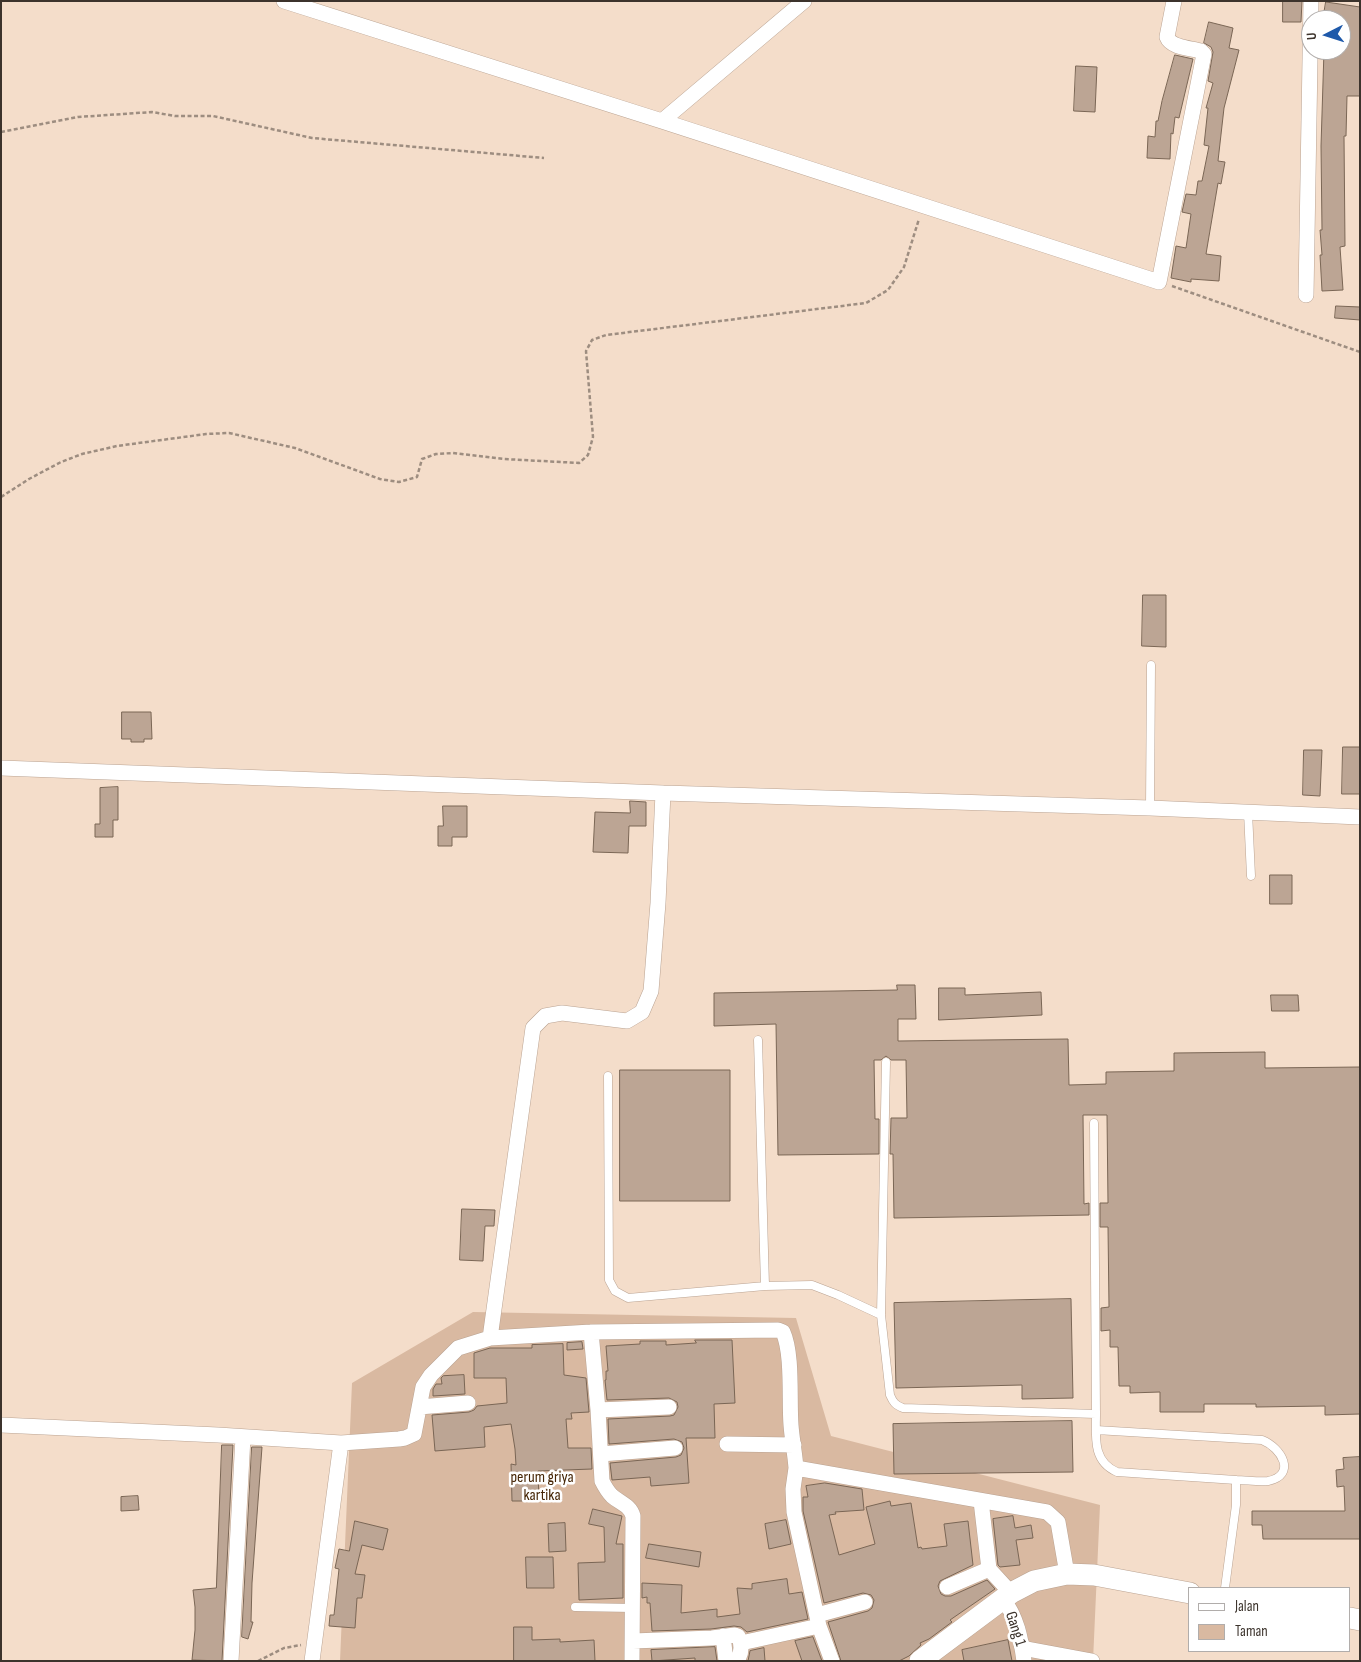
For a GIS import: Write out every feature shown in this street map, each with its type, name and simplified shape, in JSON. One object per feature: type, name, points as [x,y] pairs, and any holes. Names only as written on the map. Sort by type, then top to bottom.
[{"type":"main road","points":[[920,1661],[1007,1596],[1034,1580],[1067,1574],[1094,1575],[1188,1593]]},
{"type":"street","points":[[284,1],[1159,282],[1204,54],[1202,51],[1172,44],[1168,41],[1167,37],[1174,1]]},
{"type":"street","points":[[662,121],[804,1]]},
{"type":"street","points":[[1306,295],[1311,1]]},
{"type":"street","points":[[1,768],[1360,817]]},
{"type":"street","points":[[490,1338],[533,1028],[545,1016],[562,1013],[627,1021],[642,1012],[651,991],[658,903],[663,793]]},
{"type":"street","points":[[1,1425],[341,1443],[399,1439],[414,1434],[423,1387],[431,1375],[458,1348],[490,1338],[591,1332],[772,1329],[783,1332],[786,1338],[788,1356],[791,1426],[796,1468],[793,1490],[794,1512],[818,1620],[832,1661]]},
{"type":"street","points":[[591,1332],[602,1481],[607,1490],[628,1506],[633,1516],[632,1661]]},
{"type":"street","points":[[419,1407],[468,1403]]},
{"type":"street","points":[[598,1410],[669,1407]]},
{"type":"street","points":[[232,1661],[242,1437]]},
{"type":"street","points":[[312,1661],[341,1443]]},
{"type":"street","points":[[727,1444],[794,1445]]},
{"type":"street","points":[[601,1454],[675,1448]]},
{"type":"street","points":[[796,1468],[1047,1512],[1058,1522],[1067,1574]]},
{"type":"street","points":[[947,1587],[989,1569],[981,1501]]},
{"type":"street","name":"Gang 1","points":[[989,1569],[1007,1596],[1016,1621],[1023,1654]]},
{"type":"street","points":[[741,1642],[818,1620],[865,1602]]},
{"type":"street","points":[[633,1641],[735,1635],[738,1636],[741,1642],[737,1661]]},
{"type":"street","points":[[723,1636],[726,1661]]},
{"type":"street","points":[[1023,1654],[1092,1661]]},
{"type":"lane","points":[[1150,808],[1151,665]]},
{"type":"lane","points":[[1248,812],[1250,876]]},
{"type":"lane","points":[[758,1040],[765,1286]]},
{"type":"lane","points":[[886,1062],[881,1315],[892,1402],[903,1408],[1096,1414]]},
{"type":"lane","points":[[608,1076],[609,1280],[614,1291],[628,1298],[765,1286],[812,1285],[838,1294],[881,1315]]},
{"type":"lane","points":[[1094,1123],[1096,1446],[1101,1459],[1107,1468],[1117,1472],[1236,1480],[1268,1481],[1277,1477],[1283,1470],[1283,1457],[1270,1443],[1262,1440],[1096,1430]]},
{"type":"lane","points":[[1225,1587],[1236,1505],[1236,1480]]},
{"type":"lane","points":[[574,1607],[633,1608]]},
{"type":"path","points":[[1,132],[78,117],[152,112],[175,116],[213,116],[312,138],[544,158]]},
{"type":"path","points":[[1,497],[61,462],[82,454],[117,446],[206,434],[229,433],[285,446],[380,479],[399,482],[417,477],[422,460],[436,454],[453,453],[504,459],[579,463],[588,455],[593,437],[586,351],[592,340],[606,335],[866,303],[888,290],[904,267],[924,206]]},
{"type":"path","points":[[1159,282],[1360,352]]},
{"type":"path","points":[[258,1661],[284,1648],[315,1643]]},
{"type":"green space","name":"perum griya kartika","points":[[473,1312],[796,1318],[831,1436],[1100,1505],[1093,1661],[340,1661],[352,1383]]},
{"type":"building","points":[[1283,1],[1302,1],[1301,22],[1283,22]]},
{"type":"building","points":[[1326,2],[1360,7],[1360,96],[1347,96],[1346,136],[1344,136],[1345,246],[1340,247],[1343,290],[1322,291],[1320,230],[1322,230],[1321,146],[1324,60],[1351,60],[1351,10],[1325,10]]},
{"type":"building","points":[[1209,22],[1233,28],[1229,48],[1239,50],[1224,108],[1218,161],[1225,162],[1221,184],[1218,183],[1206,254],[1221,256],[1219,281],[1191,279],[1191,282],[1171,278],[1176,246],[1186,248],[1191,214],[1182,212],[1186,194],[1196,195],[1198,181],[1202,181],[1209,146],[1204,145],[1208,108],[1206,108],[1213,83],[1208,81],[1213,52],[1211,47],[1204,43]]},
{"type":"building","points":[[1175,55],[1193,59],[1179,118],[1175,117],[1173,134],[1171,133],[1170,159],[1147,158],[1148,136],[1155,137],[1156,121],[1158,121]]},
{"type":"building","points":[[1076,66],[1097,67],[1095,112],[1074,111]]},
{"type":"building","points":[[1336,306],[1360,307],[1360,320],[1335,318]]},
{"type":"building","points":[[1143,595],[1166,595],[1166,647],[1142,646]]},
{"type":"building","points":[[122,712],[151,712],[152,739],[144,739],[144,742],[131,742],[131,739],[122,739]]},
{"type":"building","points":[[1343,747],[1360,747],[1360,794],[1342,794]]},
{"type":"building","points":[[1304,750],[1322,750],[1320,796],[1303,795]]},
{"type":"building","points":[[118,787],[118,820],[113,820],[113,837],[95,837],[95,824],[100,824],[100,788]]},
{"type":"building","points":[[630,801],[646,802],[646,826],[629,826],[628,853],[593,852],[595,812],[630,813]]},
{"type":"building","points":[[443,806],[467,806],[467,837],[452,837],[452,846],[438,846],[438,826],[443,826]]},
{"type":"building","points":[[1270,875],[1292,875],[1292,904],[1270,904]]},
{"type":"building","points":[[897,985],[915,985],[916,1019],[898,1019],[898,1041],[1068,1039],[1069,1085],[1106,1084],[1106,1072],[1174,1071],[1174,1053],[1265,1052],[1265,1068],[1360,1067],[1360,1414],[1325,1415],[1325,1406],[1256,1407],[1256,1404],[1204,1404],[1204,1412],[1160,1412],[1160,1392],[1130,1393],[1130,1386],[1119,1386],[1118,1347],[1110,1347],[1110,1330],[1101,1331],[1101,1308],[1109,1307],[1108,1227],[1100,1227],[1100,1203],[1108,1203],[1107,1115],[1083,1115],[1084,1204],[1089,1203],[1089,1215],[894,1218],[893,1154],[890,1154],[891,1118],[907,1118],[906,1060],[891,1060],[886,1056],[881,1060],[874,1060],[875,1119],[879,1119],[879,1154],[778,1155],[776,1024],[714,1026],[714,993],[897,990]]},
{"type":"building","points":[[939,988],[965,988],[965,995],[1041,992],[1042,1015],[939,1020]]},
{"type":"building","points":[[1271,995],[1298,995],[1299,1011],[1272,1011]]},
{"type":"building","points":[[620,1070],[730,1070],[730,1201],[620,1201]]},
{"type":"building","points":[[462,1209],[495,1210],[494,1226],[485,1226],[483,1261],[460,1260]]},
{"type":"building","points":[[1071,1299],[1073,1398],[1022,1399],[1022,1385],[896,1388],[894,1303]]},
{"type":"building","points":[[695,1340],[732,1340],[735,1403],[714,1404],[715,1438],[686,1438],[689,1483],[651,1486],[650,1477],[612,1480],[610,1463],[676,1457],[681,1455],[684,1448],[682,1442],[674,1439],[609,1444],[608,1419],[670,1416],[674,1415],[678,1407],[677,1402],[669,1398],[607,1400],[605,1380],[606,1371],[608,1371],[606,1346],[640,1344],[640,1341],[666,1341],[666,1345],[696,1343]]},
{"type":"building","points":[[582,1342],[583,1349],[567,1350],[567,1343]]},
{"type":"building","points":[[563,1344],[564,1375],[586,1378],[589,1412],[571,1413],[572,1419],[566,1419],[568,1448],[591,1448],[592,1469],[538,1471],[539,1501],[512,1501],[511,1464],[516,1465],[511,1424],[484,1427],[485,1447],[435,1451],[432,1415],[469,1412],[477,1406],[507,1403],[506,1378],[474,1378],[474,1353],[490,1348],[532,1348],[532,1345]]},
{"type":"building","points":[[464,1375],[465,1394],[433,1396],[433,1389],[436,1384],[442,1384],[441,1378],[443,1376]]},
{"type":"building","points":[[1072,1421],[1073,1472],[894,1474],[893,1424]]},
{"type":"building","points":[[222,1445],[233,1445],[222,1661],[192,1660],[195,1630],[193,1590],[216,1588]]},
{"type":"building","points":[[252,1447],[262,1447],[252,1583],[251,1622],[253,1622],[248,1639],[242,1637]]},
{"type":"building","points":[[1360,1457],[1360,1539],[1263,1539],[1262,1525],[1252,1525],[1252,1511],[1345,1511],[1344,1486],[1337,1487],[1336,1470],[1344,1469],[1343,1458]]},
{"type":"building","points":[[825,1483],[862,1489],[864,1510],[835,1512],[836,1514],[829,1515],[839,1555],[875,1544],[866,1507],[890,1501],[891,1506],[911,1503],[918,1548],[947,1546],[944,1524],[968,1521],[973,1565],[940,1581],[938,1586],[941,1594],[951,1596],[987,1580],[995,1589],[950,1620],[952,1622],[929,1639],[920,1643],[921,1645],[909,1656],[899,1661],[841,1661],[828,1622],[868,1611],[872,1608],[874,1600],[871,1595],[863,1593],[824,1603],[803,1511],[803,1497],[808,1497],[806,1486]]},
{"type":"building","points":[[138,1496],[139,1510],[121,1511],[121,1497]]},
{"type":"building","points":[[593,1509],[622,1516],[616,1544],[623,1544],[623,1598],[579,1600],[578,1563],[605,1562],[604,1527],[589,1524]]},
{"type":"building","points":[[1013,1516],[1015,1528],[1031,1525],[1033,1538],[1016,1540],[1020,1565],[1000,1567],[998,1565],[993,1519]]},
{"type":"building","points":[[786,1520],[791,1544],[769,1549],[765,1524]]},
{"type":"building","points":[[355,1521],[388,1529],[383,1550],[362,1545],[355,1574],[365,1575],[362,1598],[357,1598],[355,1628],[329,1626],[330,1615],[334,1615],[339,1569],[335,1568],[339,1549],[349,1551]]},
{"type":"building","points":[[565,1523],[566,1551],[549,1552],[548,1524]]},
{"type":"building","points":[[649,1544],[701,1552],[699,1567],[646,1558]]},
{"type":"building","points":[[526,1557],[553,1557],[554,1588],[527,1588]]},
{"type":"building","points":[[787,1579],[789,1594],[802,1592],[808,1619],[747,1632],[741,1627],[734,1626],[711,1629],[652,1631],[650,1603],[647,1603],[647,1597],[642,1598],[642,1583],[682,1585],[681,1613],[717,1609],[717,1617],[740,1614],[737,1588],[752,1589],[752,1584]]},
{"type":"building","points":[[514,1627],[532,1627],[532,1640],[560,1639],[560,1642],[594,1640],[595,1661],[514,1661]]},
{"type":"building","points":[[813,1637],[822,1661],[802,1661],[795,1641]]},
{"type":"building","points":[[1008,1640],[1012,1661],[964,1661],[962,1650]]},
{"type":"building","points":[[715,1647],[717,1661],[695,1661],[695,1658],[652,1661],[651,1650]]},
{"type":"building","points":[[764,1648],[765,1661],[748,1661],[750,1651]]}]
